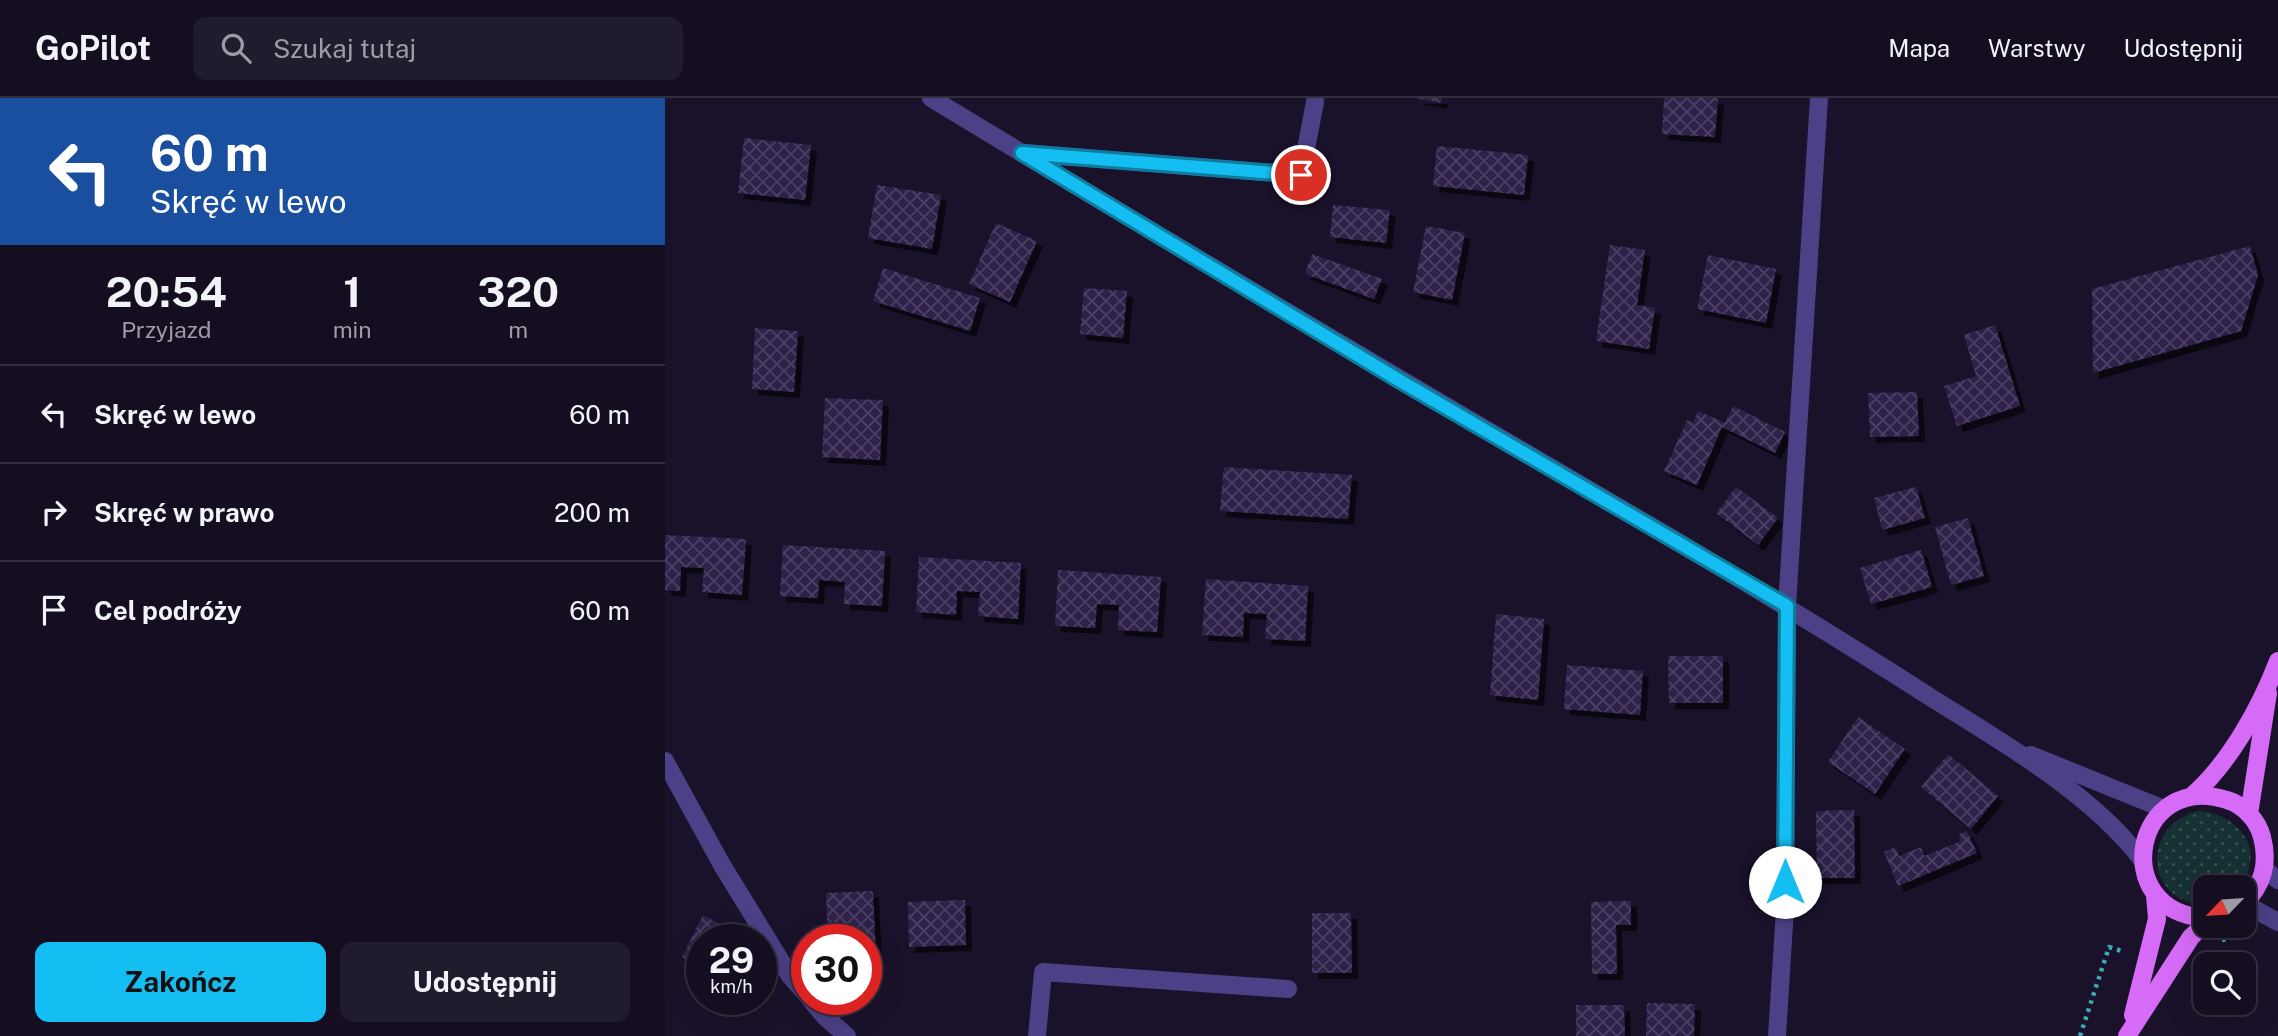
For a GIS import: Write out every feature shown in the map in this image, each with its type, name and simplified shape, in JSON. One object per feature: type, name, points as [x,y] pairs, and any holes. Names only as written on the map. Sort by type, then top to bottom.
[{"type":"main road","points":[[2193,795],[2212,778],[2234,746],[2270,682],[2278,661]]},
{"type":"main road","points":[[2249,814],[2270,682]]},
{"type":"main road","points":[[2193,917],[2171,909],[2155,895],[2146,878],[2142,860],[2144,841],[2151,823],[2177,800],[2193,795],[2213,795],[2233,802],[2249,814],[2260,831],[2271,875],[2256,890]]},
{"type":"main road","points":[[2128,1032],[2157,919],[2155,895]]},
{"type":"main road","points":[[2128,1032],[2193,935]]},
{"type":"street","points":[[930,98],[1409,386],[1787,606],[2008,746],[2098,813],[2126,839],[2142,860]]},
{"type":"street","points":[[1777,1036],[1785,909],[1787,606],[1819,98]]},
{"type":"street","points":[[1022,153],[1301,175],[1315,102]]},
{"type":"street","points":[[2008,746],[2164,809]]},
{"type":"street","points":[[665,761],[722,865],[791,977]]},
{"type":"street","points":[[2256,911],[2278,922]]},
{"type":"street","points":[[1037,1036],[1043,972],[1288,989]]},
{"type":"street","points":[[826,1015],[847,1036]]},
{"type":"green space","points":[[2197,811],[2212,813],[2236,826],[2245,836],[2250,848],[2251,860],[2246,875],[2193,875],[2193,902],[2172,892],[2162,880],[2157,865],[2158,849],[2165,833],[2178,820]]},
{"type":"building","points":[[1415,98],[1442,98],[1441,103]]},
{"type":"building","points":[[1664,98],[1718,98],[1715,137],[1662,134]]},
{"type":"building","points":[[744,138],[811,145],[805,200],[738,193]]},
{"type":"building","points":[[1437,146],[1528,155],[1524,195],[1433,186]]},
{"type":"building","points":[[877,185],[941,195],[932,249],[868,238]]},
{"type":"building","points":[[1333,205],[1390,210],[1386,243],[1330,237]]},
{"type":"building","points":[[996,223],[1037,241],[1010,302],[969,284]]},
{"type":"building","points":[[1426,226],[1465,233],[1452,300],[1413,292]]},
{"type":"building","points":[[1610,245],[1645,250],[1637,305],[1655,308],[1649,349],[1596,341]]},
{"type":"building","points":[[2250,246],[2258,275],[2241,331],[2093,373],[2092,289]]},
{"type":"building","points":[[1312,254],[1382,279],[1374,299],[1305,274]]},
{"type":"building","points":[[1708,255],[1776,269],[1766,323],[1697,309]]},
{"type":"building","points":[[883,268],[980,298],[970,331],[873,301]]},
{"type":"building","points":[[1084,288],[1127,291],[1123,338],[1080,334]]},
{"type":"building","points":[[1995,325],[2020,406],[1957,426],[1944,386],[1976,376],[1964,335]]},
{"type":"building","points":[[755,328],[798,331],[794,392],[752,389]]},
{"type":"building","points":[[1917,392],[1919,436],[1870,437],[1868,393]]},
{"type":"building","points":[[825,398],[883,400],[880,460],[822,457]]},
{"type":"building","points":[[1733,406],[1785,432],[1775,453],[1722,427],[1697,485],[1664,471],[1687,420],[1693,423],[1698,411],[1725,423]]},
{"type":"building","points":[[1224,467],[1352,475],[1348,519],[1220,511]]},
{"type":"building","points":[[1736,487],[1778,518],[1758,545],[1716,513]]},
{"type":"building","points":[[1916,487],[1925,518],[1882,530],[1874,498]]},
{"type":"building","points":[[1968,518],[1984,576],[1951,585],[1935,527]]},
{"type":"building","points":[[665,535],[746,539],[742,595],[702,592],[704,568],[681,567],[680,591],[665,590]]},
{"type":"building","points":[[783,545],[885,551],[882,606],[844,604],[845,582],[819,580],[818,598],[780,596]]},
{"type":"building","points":[[1921,550],[1932,587],[1871,604],[1860,568]]},
{"type":"building","points":[[919,557],[1021,563],[1018,619],[978,616],[980,592],[957,591],[956,615],[916,612]]},
{"type":"building","points":[[1058,570],[1161,577],[1157,632],[1118,630],[1119,605],[1097,604],[1095,628],[1055,626]]},
{"type":"building","points":[[1206,579],[1308,586],[1305,641],[1265,639],[1267,614],[1244,613],[1243,637],[1202,635]]},
{"type":"building","points":[[1496,614],[1544,619],[1538,700],[1490,695]]},
{"type":"building","points":[[1668,656],[1723,656],[1723,703],[1669,703]]},
{"type":"building","points":[[1567,665],[1643,671],[1640,715],[1564,709]]},
{"type":"building","points":[[1858,717],[1905,749],[1875,794],[1828,762]]},
{"type":"building","points":[[1948,754],[1998,796],[1971,829],[1921,787]]},
{"type":"building","points":[[1854,810],[1855,878],[1817,878],[1816,811]]},
{"type":"building","points":[[1967,831],[1977,853],[1898,886],[1884,852],[1895,847],[1899,856],[1921,847],[1924,856],[1961,841],[1959,834]]},
{"type":"building","points":[[873,891],[874,924],[827,924],[826,893]]},
{"type":"building","points":[[965,900],[966,945],[909,947],[908,902]]},
{"type":"building","points":[[1631,901],[1631,925],[1616,925],[1617,974],[1592,974],[1591,902]]},
{"type":"building","points":[[1312,913],[1351,913],[1352,973],[1312,973]]},
{"type":"building","points":[[703,915],[720,924],[698,924]]},
{"type":"building","points":[[1647,1003],[1695,1004],[1694,1036],[1646,1036]]},
{"type":"building","points":[[1576,1005],[1624,1005],[1625,1036],[1576,1036]]},
{"type":"route","points":[[1301,175],[1022,153],[1397,379],[1787,606],[1785,882]]}]
